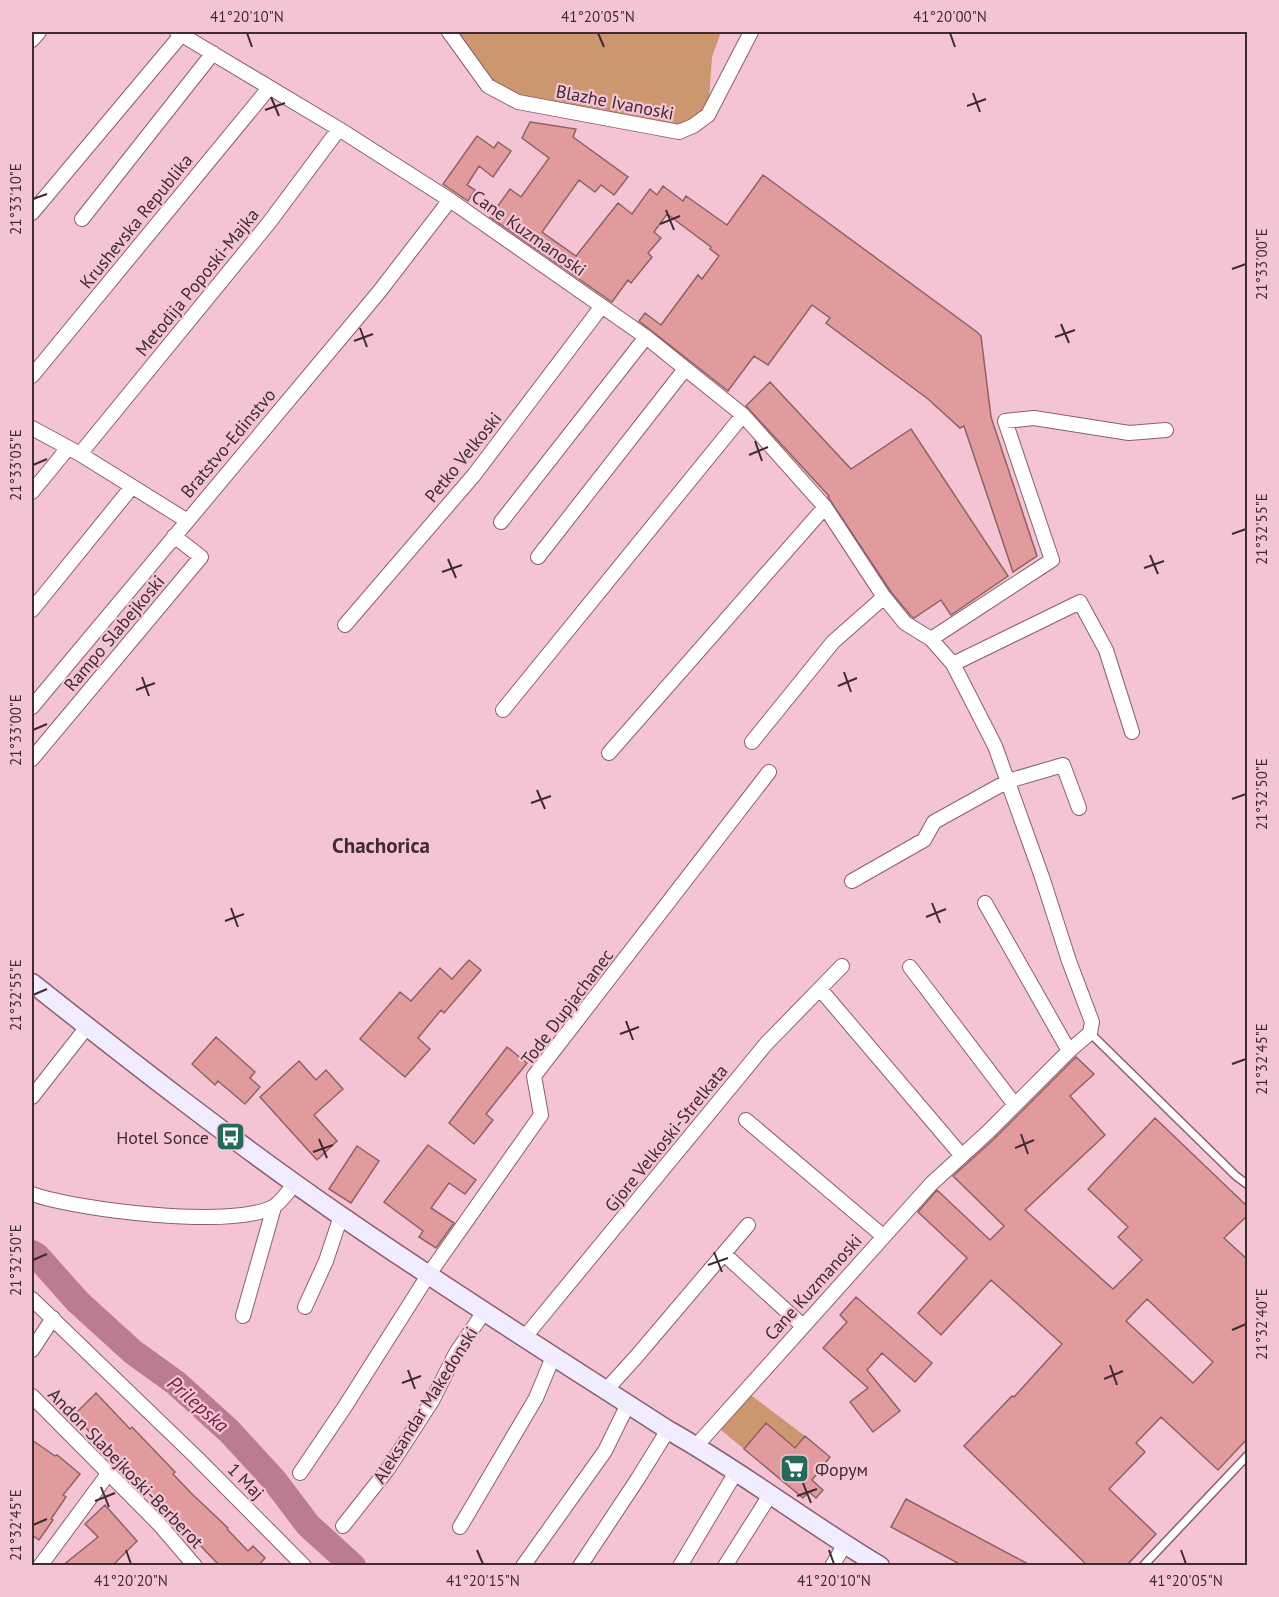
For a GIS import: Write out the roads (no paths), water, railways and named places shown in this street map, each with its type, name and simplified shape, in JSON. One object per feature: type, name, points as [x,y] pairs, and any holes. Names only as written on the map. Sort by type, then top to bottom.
[{"type":"street","points":[[32,40],[39,32]]},
{"type":"street","name":"Blazhe Ivanoski","points":[[449,32],[488,86],[518,102],[679,132],[693,126],[708,115],[751,32]]},
{"type":"street","points":[[32,213],[179,33]]},
{"type":"street","name":"Cane Kuzmanoski","points":[[179,33],[339,129],[450,200],[646,337],[743,414],[825,507],[884,597],[905,623],[931,639],[953,664],[995,746],[1008,781],[1069,962],[1092,1022],[1090,1033],[931,1184],[696,1446]]},
{"type":"street","points":[[82,219],[213,53]]},
{"type":"street","name":"Krushevska Republika","points":[[32,376],[269,88]]},
{"type":"street","name":"Metodija Poposki-Majka","points":[[32,492],[74,451],[267,224],[339,129]]},
{"type":"street","name":"Bratstvo-Edinstvo","points":[[32,707],[186,520],[379,292],[450,200]]},
{"type":"street","name":"Petko Velkoski","points":[[345,625],[474,475],[602,306]]},
{"type":"street","points":[[501,522],[646,337]]},
{"type":"street","points":[[538,557],[685,369]]},
{"type":"street","points":[[503,710],[743,414]]},
{"type":"street","points":[[931,639],[1052,560],[1005,421],[1034,418],[1130,433],[1166,430]]},
{"type":"street","points":[[32,428],[186,520]]},
{"type":"street","points":[[32,610],[131,488]]},
{"type":"street","points":[[609,753],[825,507]]},
{"type":"street","name":"Rampo Slabejkoski","points":[[32,759],[201,557],[174,536]]},
{"type":"street","points":[[752,742],[833,642],[884,597]]},
{"type":"street","points":[[953,664],[1080,602],[1106,650],[1132,732]]},
{"type":"street","points":[[852,880],[924,840],[934,822],[1008,781],[1063,765],[1079,808]]},
{"type":"street","name":"Tode Dupjachanec","points":[[429,1274],[541,1114],[534,1076],[768,772]]},
{"type":"street","points":[[985,903],[1069,1051]]},
{"type":"street","name":"Gjore Velkoski-Strelkata","points":[[524,1338],[766,1044],[842,966]]},
{"type":"street","points":[[910,968],[1015,1105]]},
{"type":"street","name":"Aleksandar Makedonski","points":[[32,983],[230,1137],[341,1216],[553,1357],[696,1446],[880,1566]]},
{"type":"street","points":[[820,989],[962,1156]]},
{"type":"street","points":[[32,1097],[87,1028]]},
{"type":"street","points":[[746,1120],[883,1236]]},
{"type":"street","points":[[243,1316],[274,1207],[295,1183]]},
{"type":"street","points":[[32,1194],[78,1206],[193,1217],[244,1216],[274,1207]]},
{"type":"street","points":[[304,1307],[326,1261],[341,1216]]},
{"type":"street","points":[[606,1390],[747,1225]]},
{"type":"street","points":[[724,1254],[803,1326]]},
{"type":"street","points":[[300,1473],[429,1274]]},
{"type":"street","name":"1 Maj","points":[[32,1299],[197,1458],[304,1566]]},
{"type":"street","name":"Aleksandar Makedonski","points":[[343,1526],[388,1469],[432,1401],[456,1353],[484,1312]]},
{"type":"street","points":[[32,1350],[53,1318]]},
{"type":"street","points":[[460,1527],[536,1398],[553,1357]]},
{"type":"street","name":"Andon Slabejkoski-Berberot","points":[[32,1396],[159,1524],[195,1566]]},
{"type":"street","points":[[523,1566],[605,1450],[628,1404]]},
{"type":"street","points":[[580,1566],[668,1430]]},
{"type":"street","points":[[680,1566],[736,1472]]},
{"type":"street","points":[[40,1566],[108,1474]]},
{"type":"street","points":[[725,1566],[770,1495]]},
{"type":"street","points":[[832,1566],[845,1545]]},
{"type":"lane","points":[[1090,1033],[1236,1176],[1248,1185]]},
{"type":"lane","points":[[1143,1566],[1248,1455]]},
{"type":"waterway","name":"Prilepska","points":[[32,1253],[78,1302],[133,1352],[176,1383],[229,1431],[274,1480],[308,1525],[353,1566]]},
{"type":"place","name":"Hotel Sonce","points":[[230,1137]]},
{"type":"place","name":"Форум","points":[[794,1469]]},
{"type":"district","name":"Chachorica","points":[[381,845]]}]
